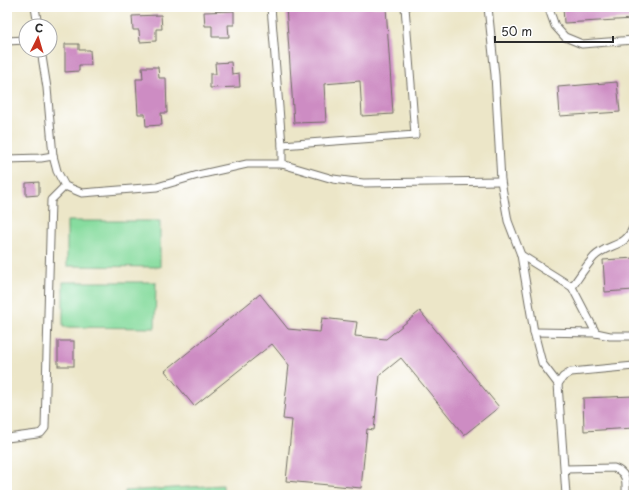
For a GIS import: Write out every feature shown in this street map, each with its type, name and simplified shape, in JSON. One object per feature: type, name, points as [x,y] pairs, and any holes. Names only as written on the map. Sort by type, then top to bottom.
[{"type":"lane","points":[[35,7],[37,18]]},
{"type":"lane","points":[[272,7],[282,145],[282,164]]},
{"type":"lane","points":[[282,145],[415,135],[405,7]]},
{"type":"lane","points":[[488,7],[495,75],[501,180],[508,221],[521,254],[534,332],[542,363],[558,384],[566,495]]},
{"type":"lane","points":[[550,7],[550,12],[555,26],[565,37],[576,42],[582,44],[634,40]]},
{"type":"lane","points":[[7,41],[18,40]]},
{"type":"lane","points":[[42,58],[47,88],[53,156],[57,171],[65,186],[82,193],[158,187],[198,175],[247,164],[282,164],[333,179],[363,183],[501,180]]},
{"type":"lane","points":[[7,159],[41,158],[53,156]]},
{"type":"lane","points":[[7,438],[41,433],[46,424],[51,200],[65,186]]},
{"type":"lane","points":[[572,287],[595,257],[604,250],[621,243],[628,238],[634,226]]},
{"type":"lane","points":[[521,254],[572,287],[596,333]]},
{"type":"lane","points":[[534,332],[596,333],[610,336],[634,336]]},
{"type":"lane","points":[[558,384],[563,377],[571,372],[634,366]]},
{"type":"lane","points":[[565,469],[614,468],[620,470],[625,475],[626,495]]},
{"type":"green space","points":[[67,221],[160,221],[160,267],[67,266]]},
{"type":"green space","points":[[63,282],[156,282],[155,328],[63,327]]},
{"type":"green space","points":[[223,485],[223,495],[125,495],[125,491]]},
{"type":"building","points":[[286,7],[386,7],[393,114],[362,116],[360,81],[324,84],[326,122],[294,123]]},
{"type":"building","points":[[563,7],[634,7],[634,19],[564,23]]},
{"type":"building","points":[[234,11],[234,25],[228,25],[229,37],[212,37],[212,26],[205,26],[204,12]]},
{"type":"building","points":[[161,15],[162,29],[156,29],[156,41],[140,42],[139,30],[133,30],[132,16]]},
{"type":"building","points":[[65,44],[79,44],[79,50],[90,50],[91,65],[79,65],[79,71],[65,72]]},
{"type":"building","points":[[231,62],[232,74],[239,73],[240,87],[210,88],[210,74],[216,74],[215,63]]},
{"type":"building","points":[[142,67],[158,67],[159,78],[166,78],[167,113],[161,113],[162,125],[146,126],[145,114],[138,114],[136,79],[143,79]]},
{"type":"building","points":[[617,82],[620,112],[560,116],[558,87]]},
{"type":"building","points":[[39,182],[39,195],[26,196],[26,183]]},
{"type":"building","points":[[634,258],[634,290],[605,292],[603,260]]},
{"type":"building","points":[[260,294],[288,329],[320,332],[322,318],[357,322],[355,336],[386,339],[420,311],[499,407],[464,435],[401,358],[380,375],[374,430],[367,429],[361,488],[286,481],[292,420],[283,419],[289,365],[272,344],[194,406],[165,371]]},
{"type":"building","points":[[58,341],[74,341],[74,366],[58,366]]},
{"type":"building","points":[[634,396],[634,428],[584,431],[583,398]]}]
